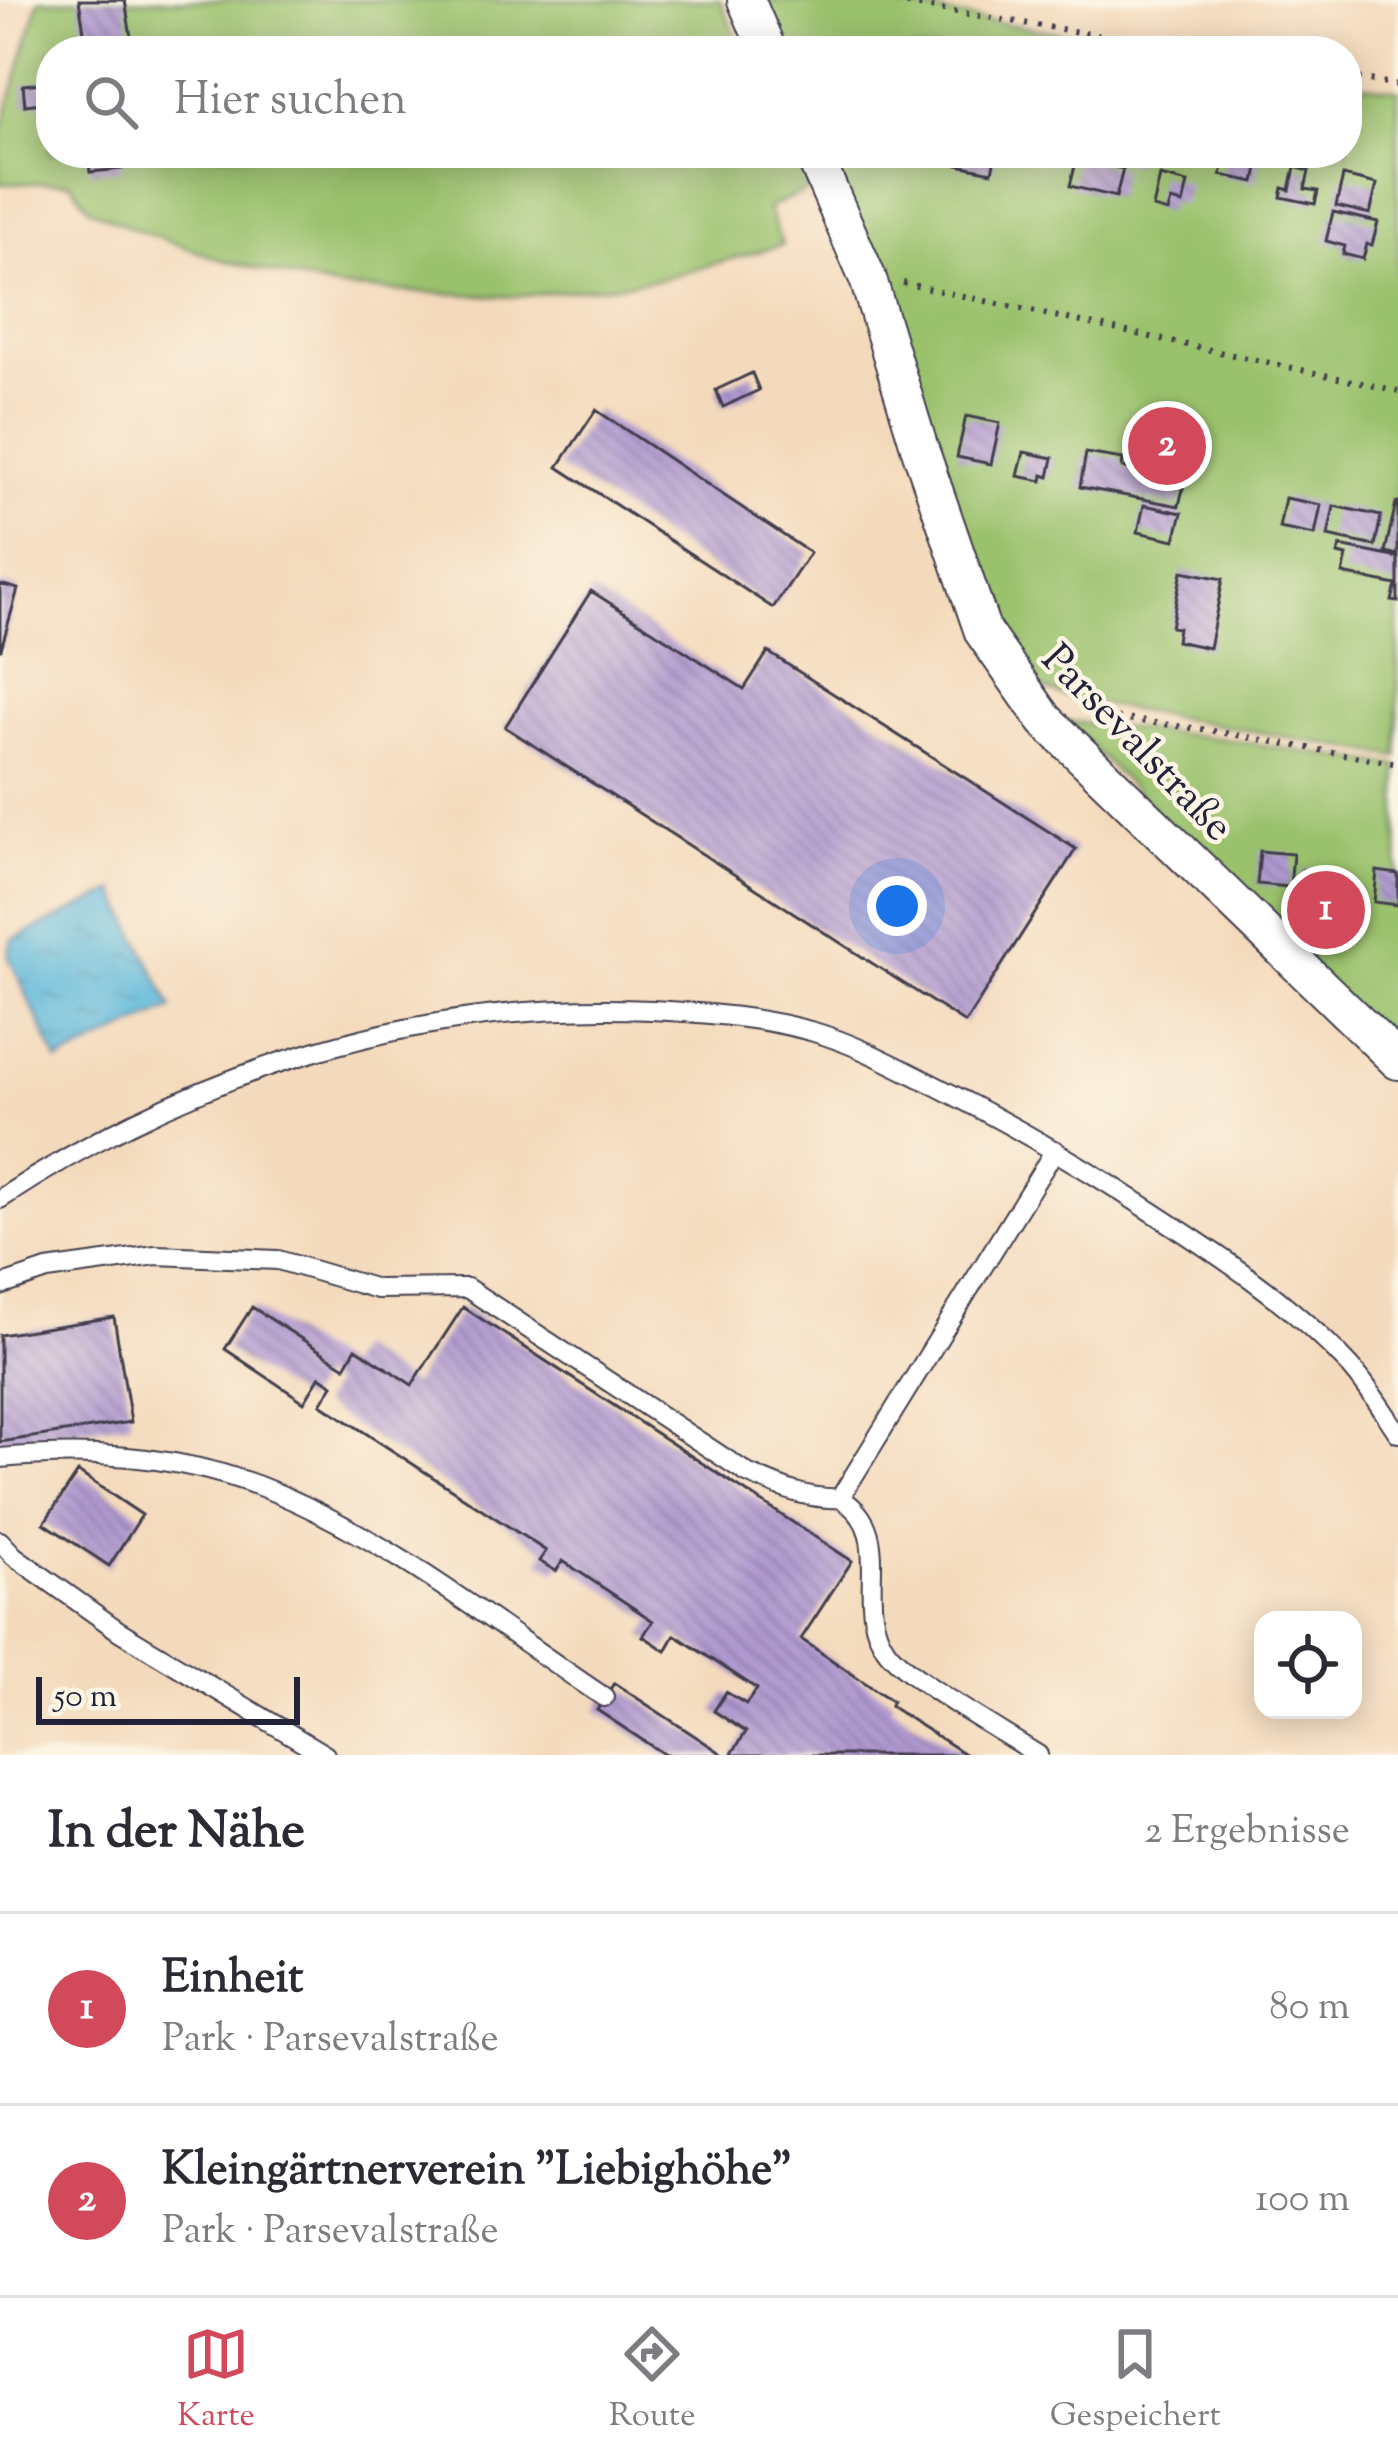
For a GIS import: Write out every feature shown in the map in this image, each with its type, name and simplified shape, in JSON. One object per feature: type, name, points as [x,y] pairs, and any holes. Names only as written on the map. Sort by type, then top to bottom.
[{"type":"street","points":[[746,0],[762,36]]},
{"type":"street","name":"Parsevalstraße","points":[[819,168],[868,279],[983,632],[1045,720],[1398,1061]]},
{"type":"lane","points":[[0,1199],[86,1146],[163,1108],[317,1048],[451,1020],[539,1011],[600,1008],[752,1018],[867,1051],[1055,1150],[1240,1269],[1351,1367],[1398,1433]]},
{"type":"lane","points":[[841,1498],[1055,1150]]},
{"type":"lane","points":[[0,1286],[47,1270],[156,1255],[278,1260],[377,1289],[466,1288],[747,1473],[789,1491],[841,1498],[862,1516],[871,1533],[870,1615],[890,1654],[1038,1755]]},
{"type":"lane","points":[[0,1458],[108,1454],[221,1474],[276,1492],[386,1552],[604,1697]]},
{"type":"lane","points":[[0,1541],[119,1631],[325,1755]]},
{"type":"path","points":[[883,0],[1103,36]]},
{"type":"path","points":[[1362,79],[1398,85]]},
{"type":"path","points":[[868,279],[914,284],[1398,391]]},
{"type":"path","points":[[1045,720],[1067,712],[1208,730],[1355,760],[1398,764]]},
{"type":"green space","points":[[39,0],[720,0],[736,36],[36,36],[36,168],[800,168],[811,189],[768,208],[782,245],[656,280],[515,297],[335,288],[222,260],[131,228],[89,208],[70,182],[0,184],[0,136]]},
{"type":"green space","points":[[753,0],[894,5],[1077,36],[770,36]]},
{"type":"green space","points":[[1362,84],[1398,90],[1398,757],[1077,700],[1038,687],[991,614],[829,168],[1362,168]]},
{"type":"green space","points":[[1065,721],[1218,738],[1398,766],[1398,1054]]},
{"type":"water","points":[[115,891],[172,1008],[58,1062],[8,955],[12,940]]},
{"type":"building","points":[[79,0],[125,0],[131,36],[85,36]]},
{"type":"building","points":[[36,84],[36,104],[25,105],[23,85]]},
{"type":"building","points":[[1074,168],[1123,169],[1116,197],[1070,186]]},
{"type":"building","points":[[1223,168],[1258,168],[1255,182],[1221,175]]},
{"type":"building","points":[[1295,168],[1309,171],[1305,189],[1318,191],[1315,204],[1281,197],[1283,188],[1290,190]]},
{"type":"building","points":[[1160,176],[1188,183],[1183,204],[1171,201],[1168,212],[1153,208]]},
{"type":"building","points":[[1343,176],[1377,184],[1370,214],[1336,206]]},
{"type":"building","points":[[1333,212],[1378,222],[1363,259],[1343,254],[1345,246],[1326,241]]},
{"type":"building","points":[[752,373],[759,390],[723,407],[716,390]]},
{"type":"building","points":[[596,410],[810,553],[773,608],[558,467]]},
{"type":"building","points":[[966,416],[1000,423],[991,464],[957,457]]},
{"type":"building","points":[[1024,452],[1053,458],[1049,477],[1043,475],[1042,481],[1018,476]]},
{"type":"building","points":[[1086,453],[1123,459],[1122,467],[1136,470],[1136,466],[1185,479],[1179,506],[1080,487]]},
{"type":"building","points":[[1285,498],[1321,505],[1315,535],[1279,528]]},
{"type":"building","points":[[1398,503],[1398,555],[1385,552]]},
{"type":"building","points":[[1144,505],[1182,513],[1175,540],[1138,532]]},
{"type":"building","points":[[1334,506],[1381,516],[1375,546],[1328,536]]},
{"type":"building","points":[[1340,546],[1398,558],[1398,602],[1392,601],[1396,585],[1343,574],[1347,556],[1338,554]]},
{"type":"building","points":[[1182,571],[1223,579],[1209,648],[1176,641],[1178,628],[1171,627]]},
{"type":"building","points":[[0,584],[18,589],[1,649],[0,649]]},
{"type":"building","points":[[591,591],[744,689],[768,652],[1076,849],[965,1023],[505,727]]},
{"type":"building","points":[[1260,851],[1293,854],[1290,887],[1257,884]]},
{"type":"building","points":[[1303,870],[1321,872],[1319,885],[1300,888]]},
{"type":"building","points":[[1377,871],[1398,874],[1398,905],[1374,902]]},
{"type":"building","points":[[252,1307],[345,1367],[356,1348],[412,1385],[463,1307],[852,1561],[801,1639],[892,1701],[890,1706],[966,1755],[731,1755],[746,1732],[714,1711],[726,1692],[746,1704],[757,1689],[675,1635],[666,1651],[643,1636],[653,1621],[563,1561],[556,1571],[539,1561],[546,1551],[321,1404],[333,1385],[320,1376],[304,1402],[225,1349]]},
{"type":"building","points":[[114,1317],[131,1422],[0,1442],[0,1335]]},
{"type":"building","points":[[78,1472],[142,1515],[109,1566],[44,1523]]},
{"type":"building","points":[[614,1683],[724,1755],[665,1755],[597,1710]]},
{"type":"place","name":"Kleingärtnerverein \"Liebighöhe\"","points":[[1167,446]]},
{"type":"place","name":"Einheit","points":[[1326,910]]}]
